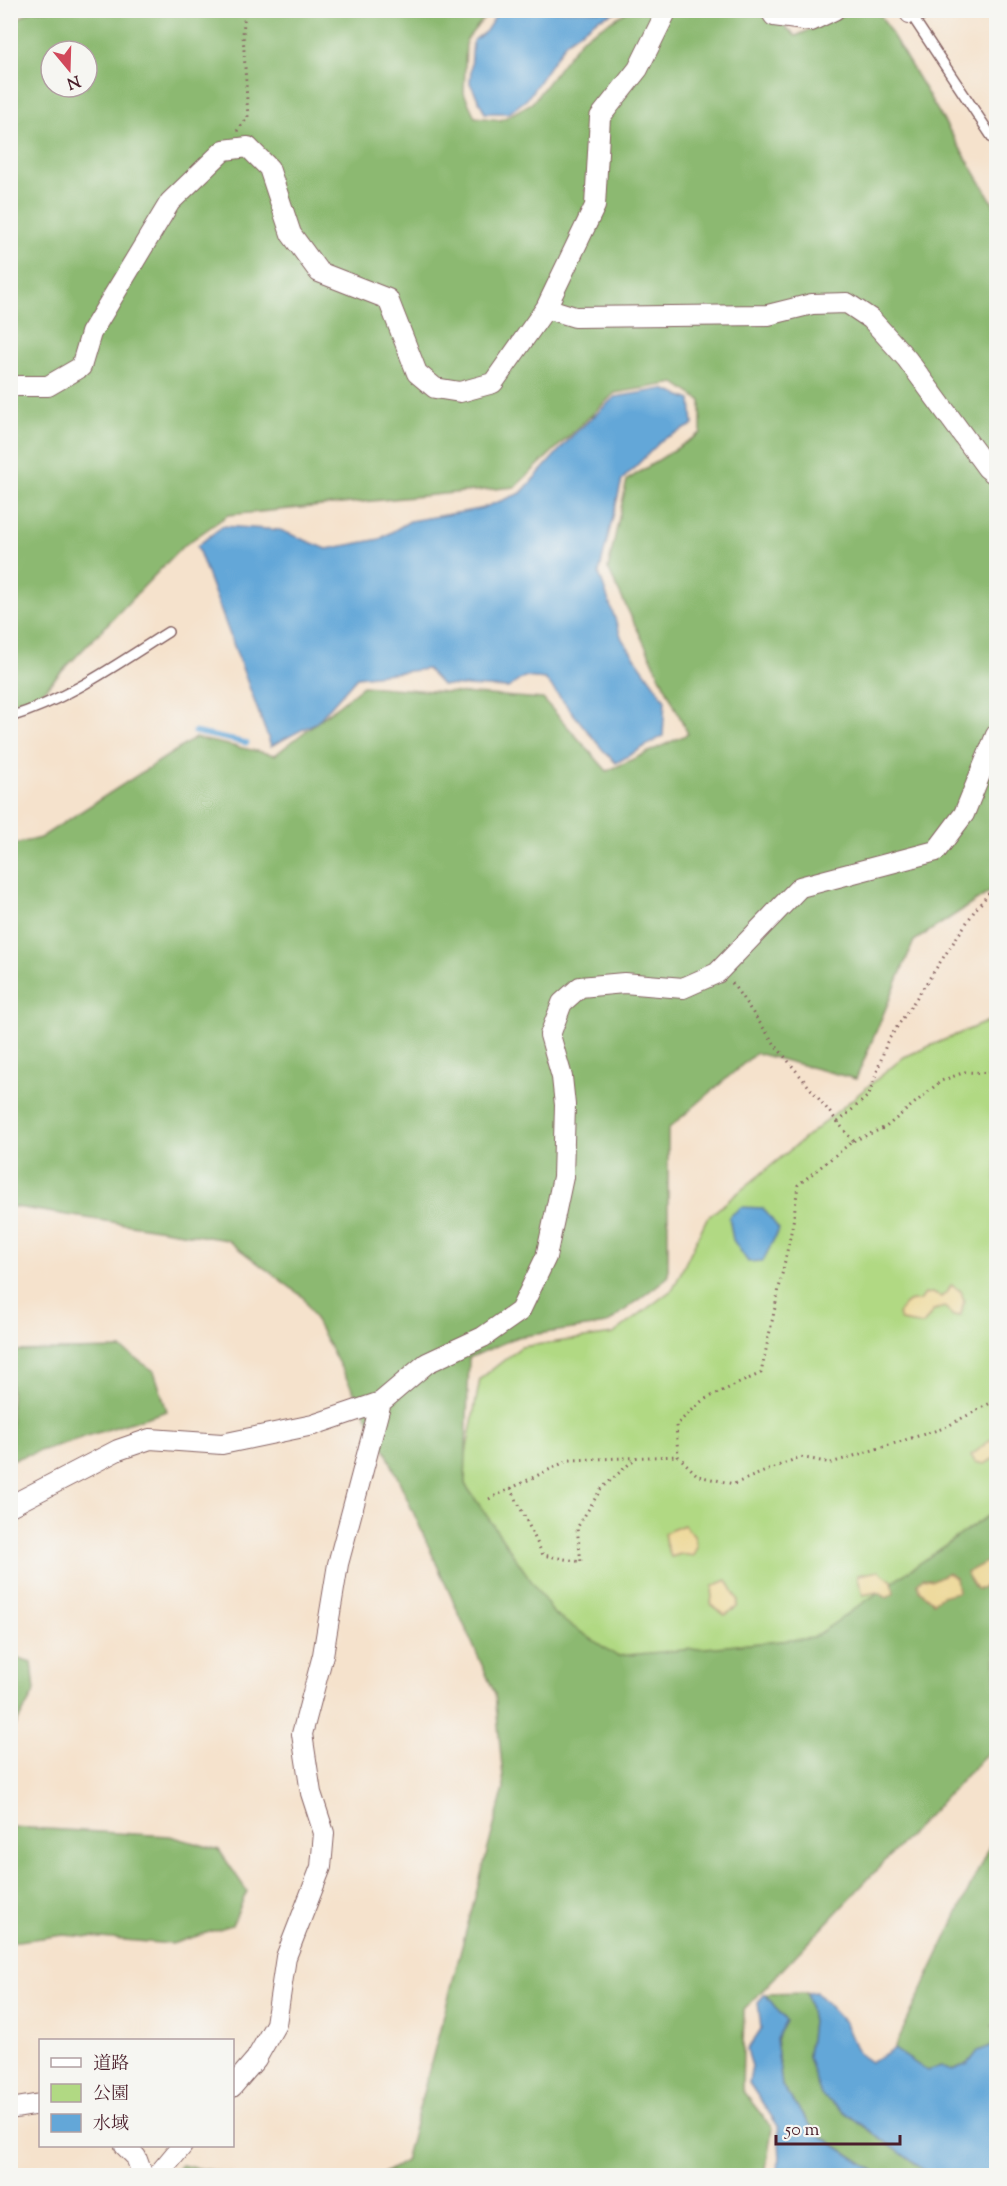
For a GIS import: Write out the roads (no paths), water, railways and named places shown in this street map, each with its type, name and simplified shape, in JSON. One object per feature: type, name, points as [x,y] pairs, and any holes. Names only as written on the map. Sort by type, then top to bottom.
[{"type":"street","points":[[10,386],[48,386],[81,367],[91,333],[171,202],[224,150],[248,147],[269,168],[291,234],[319,272],[388,299],[417,374],[435,388],[460,392],[493,383],[546,308],[595,206],[600,117],[638,69],[667,10]]},
{"type":"street","points":[[770,10],[774,16],[811,21],[834,10]]},
{"type":"street","points":[[546,308],[575,317],[768,315],[813,304],[847,303],[872,319],[907,359],[987,468],[996,475]]},
{"type":"street","points":[[10,1506],[118,1450],[150,1439],[222,1444],[313,1425],[381,1402],[427,1363],[483,1337],[520,1311],[546,1257],[563,1177],[565,1105],[562,1077],[550,1035],[562,1003],[580,987],[624,983],[683,988],[717,973],[800,886],[936,851],[964,814],[996,735]]},
{"type":"street","points":[[234,2085],[256,2059],[276,2024],[286,1957],[321,1867],[324,1833],[311,1793],[302,1734],[323,1655],[338,1563],[381,1402]]},
{"type":"street","points":[[10,2109],[39,2104]]},
{"type":"street","points":[[127,2147],[136,2157],[143,2175]]},
{"type":"street","points":[[157,2175],[180,2147]]},
{"type":"lane","points":[[913,11],[996,143]]},
{"type":"lane","points":[[10,717],[40,708],[79,688],[168,632]]},
{"type":"water","points":[[499,11],[618,11],[598,19],[566,42],[527,99],[509,113],[485,113],[470,83],[473,41],[486,31]]},
{"type":"water","points":[[663,389],[691,400],[693,425],[663,439],[622,480],[599,573],[622,639],[665,700],[663,736],[616,763],[545,679],[524,677],[508,688],[442,685],[427,669],[357,677],[317,722],[271,746],[197,546],[223,526],[280,530],[327,549],[380,539],[410,521],[480,509],[521,493],[573,435],[615,397]]},
{"type":"water","points":[[741,1207],[763,1208],[779,1229],[763,1261],[748,1262],[733,1240],[729,1217]]},
{"type":"water","points":[[816,1992],[845,2023],[858,2053],[871,2062],[894,2049],[927,2071],[941,2066],[952,2070],[968,2064],[978,2051],[996,2044],[996,2175],[931,2175],[821,2095],[808,2057],[812,2022],[807,1993]]},
{"type":"water","points":[[765,1994],[786,2021],[776,2039],[782,2086],[816,2133],[881,2175],[775,2175],[780,2159],[778,2126],[749,2083],[752,2066],[747,2050],[761,2029],[758,2002]]},
{"type":"waterway","points":[[194,732],[247,743]]}]
